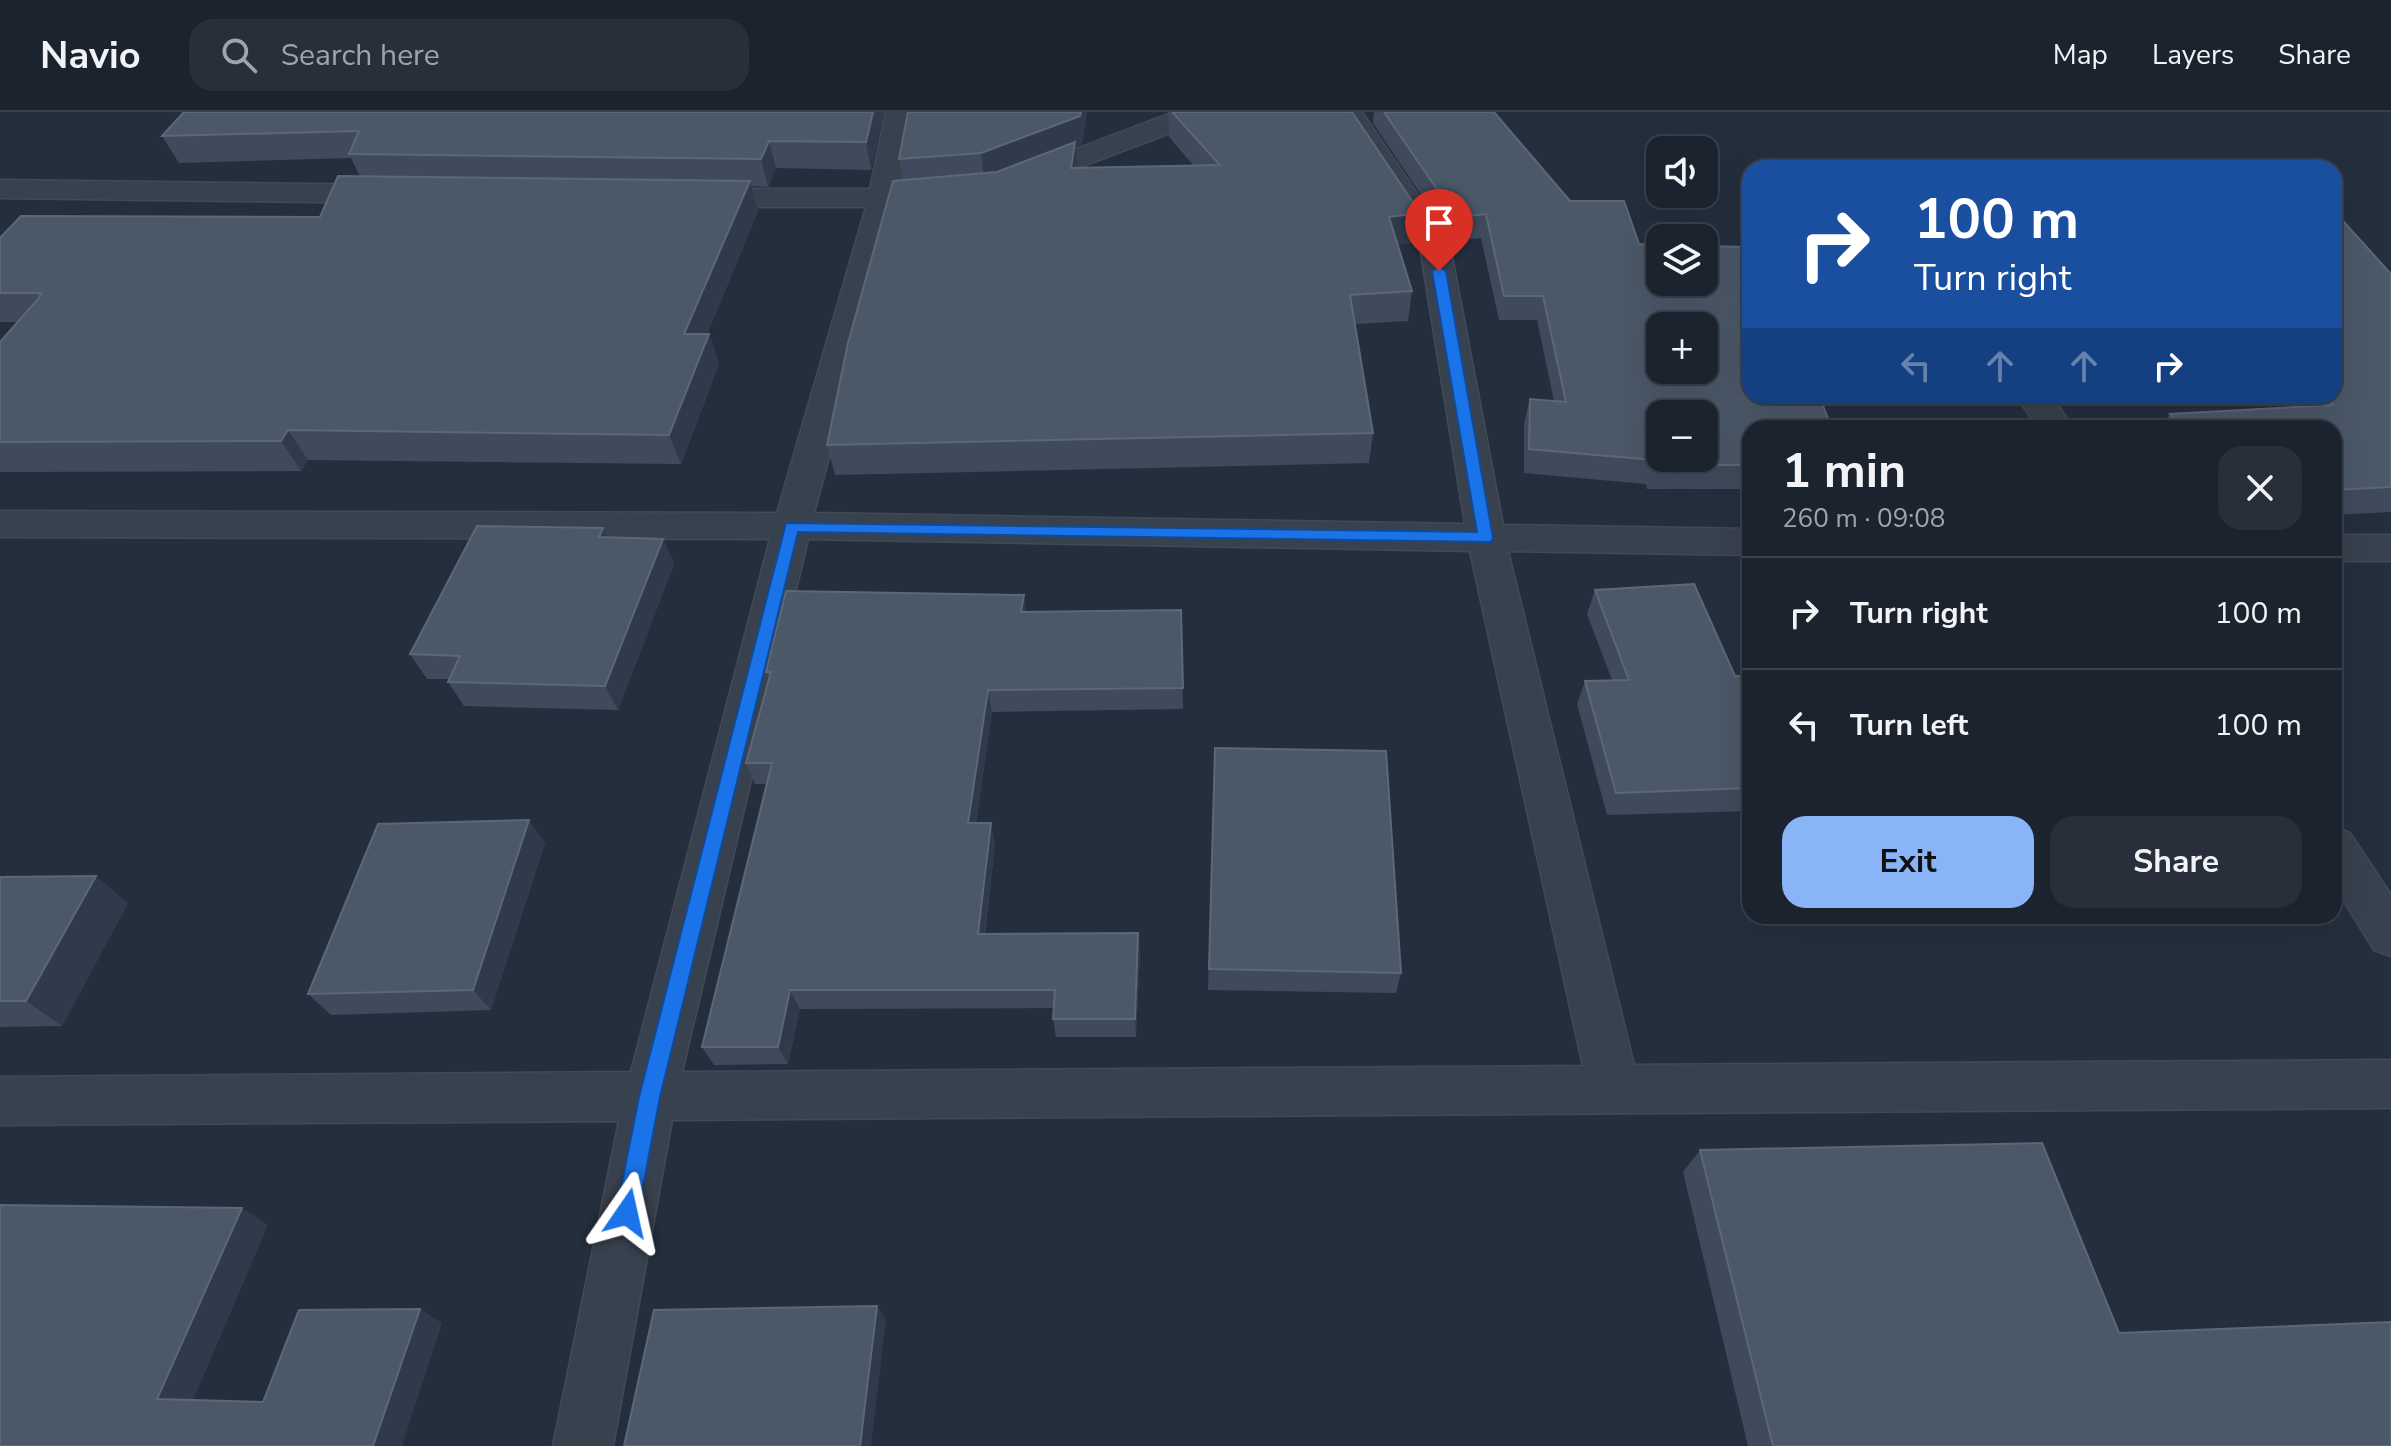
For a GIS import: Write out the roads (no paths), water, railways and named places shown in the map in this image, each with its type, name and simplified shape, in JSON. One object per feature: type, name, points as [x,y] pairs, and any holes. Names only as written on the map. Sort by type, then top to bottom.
[{"type":"street","points":[[583,1446],[650,1097],[792,526],[883,200],[900,112]]},
{"type":"street","points":[[989,192],[1200,112]]},
{"type":"street","points":[[1348,112],[1434,241],[1486,538],[1614,1090]]},
{"type":"street","points":[[0,189],[417,194]]},
{"type":"street","points":[[666,197],[883,200],[940,197]]},
{"type":"street","points":[[0,524],[792,526],[1742,542]]},
{"type":"street","points":[[2342,548],[2391,548]]},
{"type":"street","points":[[2342,858],[2391,935]]},
{"type":"street","points":[[0,1101],[2391,1084]]}]
